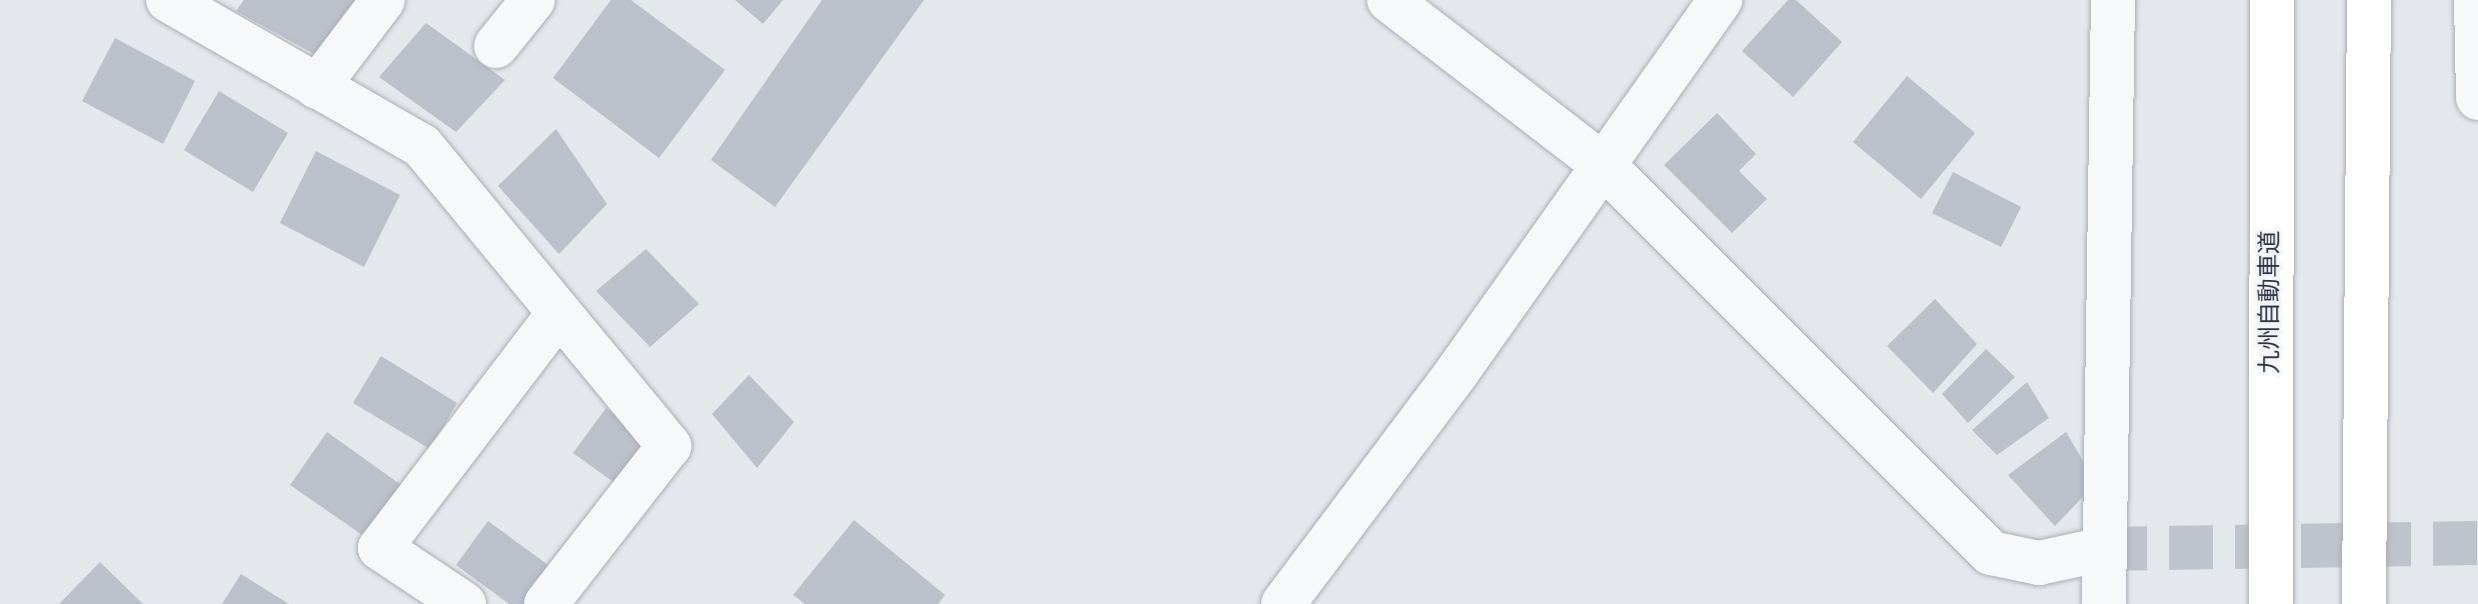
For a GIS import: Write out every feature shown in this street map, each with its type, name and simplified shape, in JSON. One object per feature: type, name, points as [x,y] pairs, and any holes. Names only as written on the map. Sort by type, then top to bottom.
[{"type":"highway","name":"九州自動車道","points":[[2271,604],[2272,0]]},
{"type":"highway","points":[[2364,604],[2369,0]]},
{"type":"street","points":[[168,0],[422,146],[669,446],[546,604]]},
{"type":"street","points":[[317,87],[383,0]]},
{"type":"street","points":[[496,46],[533,0]]},
{"type":"street","points":[[1389,0],[1603,165],[1991,553],[2039,563],[2103,549]]},
{"type":"street","points":[[1283,604],[1720,0]]},
{"type":"street","points":[[2104,604],[2113,0]]},
{"type":"street","points":[[2476,0],[2478,98]]},
{"type":"street","points":[[464,604],[380,548],[559,313]]},
{"type":"building","points":[[244,0],[361,0],[316,55],[236,11]]},
{"type":"building","points":[[611,0],[631,0],[725,70],[659,158],[553,78]]},
{"type":"building","points":[[735,0],[783,0],[763,24]]},
{"type":"building","points":[[822,0],[924,0],[775,207],[711,160]]},
{"type":"building","points":[[1788,0],[1796,0],[1842,42],[1793,97],[1742,51]]},
{"type":"building","points":[[426,23],[505,80],[456,132],[379,77]]},
{"type":"building","points":[[115,38],[195,81],[163,144],[82,101]]},
{"type":"building","points":[[1907,76],[1975,133],[1921,199],[1853,142]]},
{"type":"building","points":[[219,91],[288,133],[253,192],[184,150]]},
{"type":"building","points":[[1717,113],[1756,154],[1739,171],[1767,199],[1732,233],[1664,165]]},
{"type":"building","points":[[556,129],[607,204],[559,254],[498,186]]},
{"type":"building","points":[[316,151],[400,195],[364,267],[280,223]]},
{"type":"building","points":[[1953,172],[2021,207],[2001,247],[1932,213]]},
{"type":"building","points":[[646,249],[699,304],[650,347],[596,291]]},
{"type":"building","points":[[1935,299],[1977,344],[1933,393],[1887,346]]},
{"type":"building","points":[[1986,349],[2015,377],[1968,423],[1942,394]]},
{"type":"building","points":[[381,356],[457,403],[430,449],[353,403]]},
{"type":"building","points":[[749,375],[794,422],[757,468],[712,414]]},
{"type":"building","points":[[2027,382],[2049,418],[1997,455],[1972,430]]},
{"type":"building","points":[[606,408],[655,443],[623,489],[573,453]]},
{"type":"building","points":[[327,432],[404,487],[368,539],[290,485]]},
{"type":"building","points":[[2066,432],[2096,483],[2055,526],[2008,475]]},
{"type":"building","points":[[854,520],[945,595],[938,604],[805,604],[793,595]]},
{"type":"building","points":[[488,521],[555,570],[531,604],[509,604],[456,565]]},
{"type":"building","points":[[100,562],[143,604],[59,604]]},
{"type":"building","points":[[241,574],[289,604],[222,604]]},
{"type":"tunnel","points":[[2103,549],[2478,543]]}]
